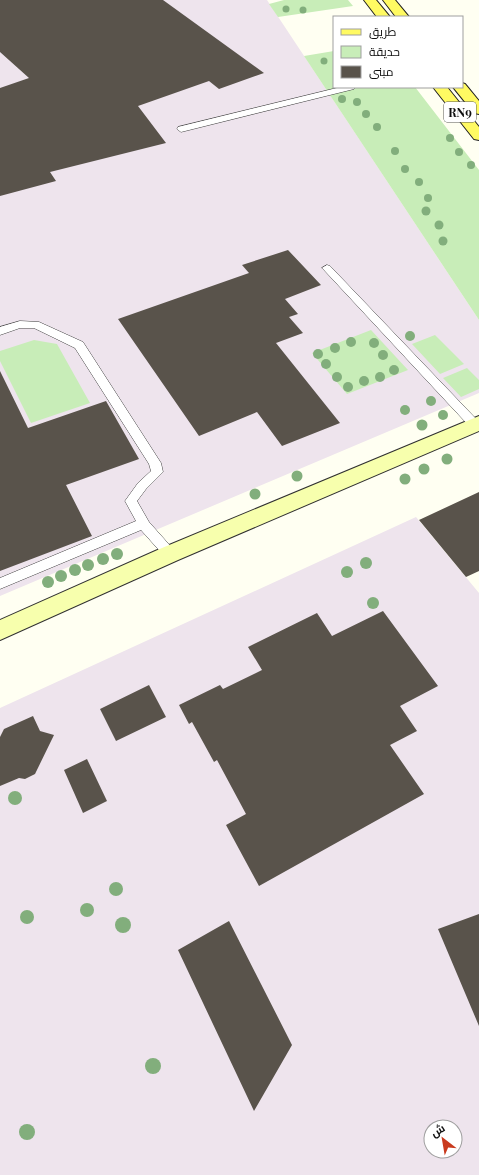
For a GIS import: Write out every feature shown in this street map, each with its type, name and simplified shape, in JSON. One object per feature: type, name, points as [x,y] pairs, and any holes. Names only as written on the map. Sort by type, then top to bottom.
[{"type":"main road","points":[[370,0],[383,16]]},
{"type":"main road","points":[[389,0],[402,16]]},
{"type":"main road","name":"RN9","points":[[441,88],[479,136]]},
{"type":"main road","name":"RN9","points":[[461,88],[479,110]]},
{"type":"street","points":[[0,630],[170,554],[477,424]]},
{"type":"lane","points":[[181,129],[347,88]]},
{"type":"lane","points":[[327,268],[477,424]]},
{"type":"lane","points":[[0,331],[20,325],[35,324],[79,345],[156,463],[157,472],[142,486],[131,501],[145,525],[170,554]]},
{"type":"lane","points":[[0,584],[140,525],[145,525]]},
{"type":"shaded area","points":[[0,0],[267,0],[479,320],[479,393],[0,596]]},
{"type":"shaded area","points":[[416,517],[479,593],[479,1175],[0,1175],[0,708]]},
{"type":"green space","points":[[284,0],[348,0],[353,6],[278,17],[269,4]]},
{"type":"green space","points":[[333,51],[333,88],[416,88],[479,170],[479,320],[304,56]]},
{"type":"green space","points":[[371,330],[408,370],[347,394],[312,353]]},
{"type":"green space","points":[[435,335],[464,364],[440,374],[412,344]]},
{"type":"green space","points":[[34,340],[57,344],[90,403],[31,423],[0,361],[0,351]]},
{"type":"green space","points":[[467,368],[479,380],[479,389],[461,397],[443,378]]},
{"type":"building","points":[[0,0],[163,0],[264,73],[219,89],[209,81],[138,106],[166,143],[50,172],[56,181],[0,196],[0,88],[29,78],[0,52]]},
{"type":"building","points":[[288,250],[321,285],[285,299],[298,314],[289,317],[303,333],[276,343],[340,423],[282,446],[257,412],[199,436],[118,319],[249,273],[242,265]]},
{"type":"building","points":[[0,371],[28,428],[106,401],[139,459],[66,485],[92,536],[0,571]]},
{"type":"building","points":[[479,492],[479,571],[466,577],[419,520]]},
{"type":"building","points":[[383,611],[438,686],[400,706],[417,731],[390,745],[424,794],[259,886],[226,825],[246,814],[217,760],[214,762],[192,722],[189,724],[179,705],[220,685],[223,689],[262,670],[248,647],[317,613],[332,636]]},
{"type":"building","points":[[149,685],[166,717],[116,741],[100,709]]},
{"type":"building","points":[[33,716],[40,731],[54,735],[35,774],[25,779],[19,778],[0,786],[0,737],[4,729]]},
{"type":"building","points":[[87,759],[107,801],[83,813],[64,770]]},
{"type":"building","points":[[479,914],[479,1026],[438,929]]},
{"type":"building","points":[[229,921],[292,1045],[254,1111],[178,950]]}]
